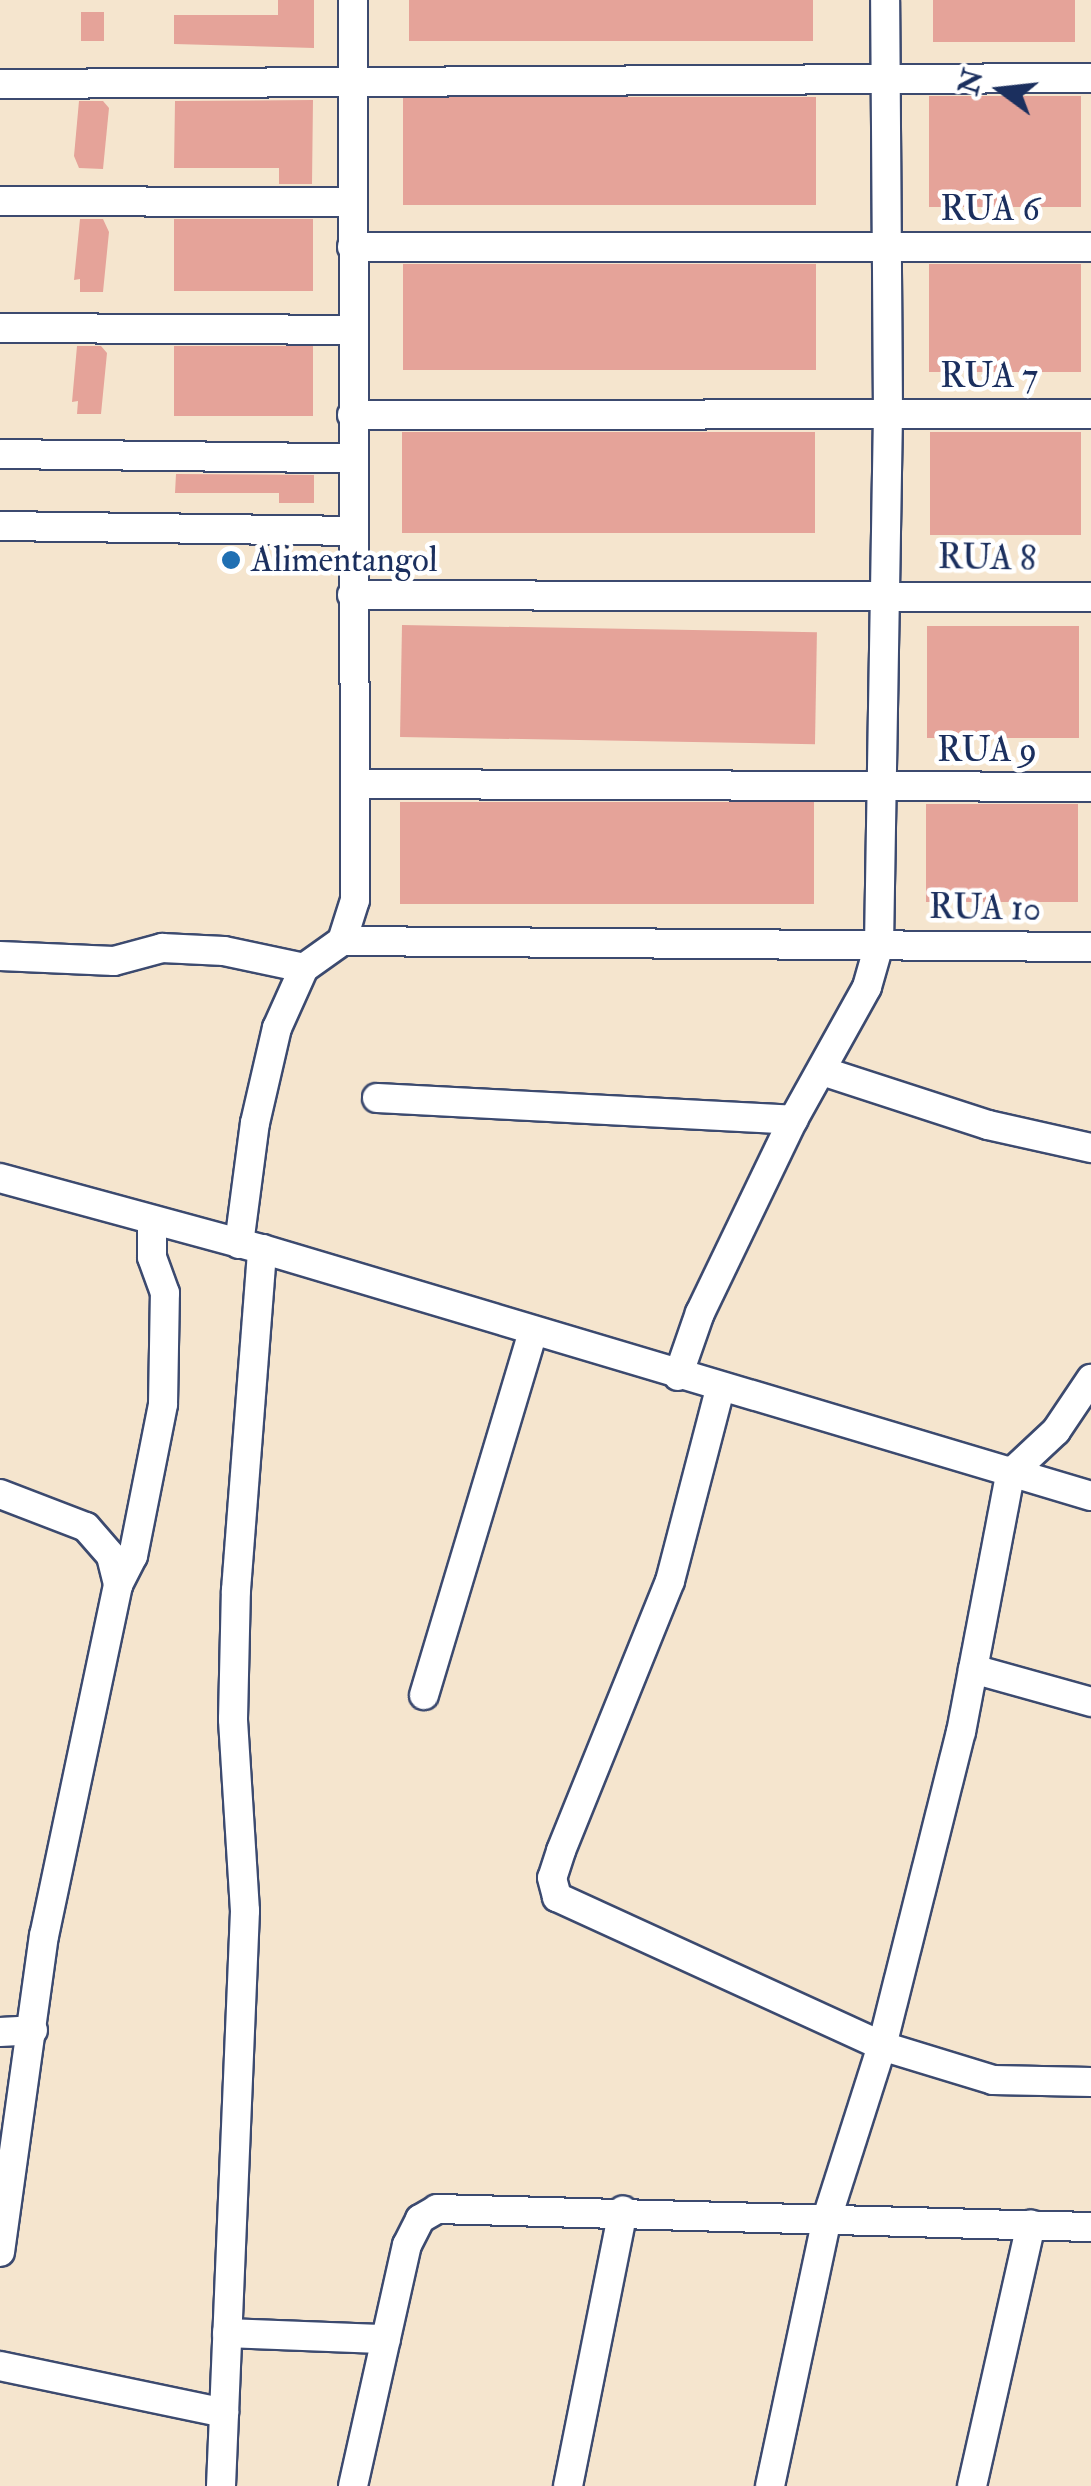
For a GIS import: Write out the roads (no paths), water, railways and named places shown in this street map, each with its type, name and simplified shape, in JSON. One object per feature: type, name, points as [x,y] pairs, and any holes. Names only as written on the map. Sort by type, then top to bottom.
[{"type":"street","points":[[221,2486],[245,1911],[233,1720],[251,1246],[267,1065],[304,968],[342,940],[355,900],[353,0]]},
{"type":"street","points":[[678,1376],[700,1313],[793,1120],[866,987],[879,945],[888,413],[885,0]]},
{"type":"street","points":[[0,84],[1091,78]]},
{"type":"street","points":[[0,201],[352,202]]},
{"type":"street","name":"RUA 6","points":[[352,247],[1091,246]]},
{"type":"street","points":[[0,328],[352,330]]},
{"type":"street","name":"RUA 7","points":[[352,414],[1091,414]]},
{"type":"street","points":[[0,454],[352,458]]},
{"type":"street","points":[[0,526],[352,531]]},
{"type":"street","name":"RUA 8","points":[[352,595],[1091,596]]},
{"type":"street","name":"RUA 9","points":[[355,784],[1091,787]]},
{"type":"street","name":"RUA 10","points":[[342,940],[1091,947]]},
{"type":"street","points":[[0,956],[114,962],[162,948],[224,951],[304,968]]},
{"type":"street","points":[[822,1071],[988,1125],[1091,1148]]},
{"type":"street","points":[[377,1098],[793,1120]]},
{"type":"street","points":[[0,1178],[251,1246],[720,1389],[1091,1496]]},
{"type":"street","points":[[0,2252],[44,1935],[118,1585],[133,1556],[163,1404],[165,1293],[152,1256],[152,1220]]},
{"type":"street","points":[[424,1695],[533,1332]]},
{"type":"street","points":[[770,2486],[827,2218],[882,2046],[973,1670],[1010,1474],[1056,1430],[1091,1378]]},
{"type":"street","points":[[720,1389],[670,1581],[552,1878],[557,1897],[882,2046],[993,2080],[1091,2082]]},
{"type":"street","points":[[0,1494],[86,1527],[111,1556],[118,1585]]},
{"type":"street","points":[[973,1670],[1091,1702]]},
{"type":"street","points":[[0,2032],[33,2030]]},
{"type":"street","points":[[353,2486],[407,2245],[420,2219],[437,2209],[623,2210],[1091,2228]]},
{"type":"street","points":[[568,2486],[623,2210]]},
{"type":"street","points":[[972,2486],[1030,2225]]},
{"type":"street","points":[[228,2333],[386,2339]]},
{"type":"street","points":[[2,2360],[224,2413]]},
{"type":"place","name":"Alimentangol","points":[[231,560]]}]
